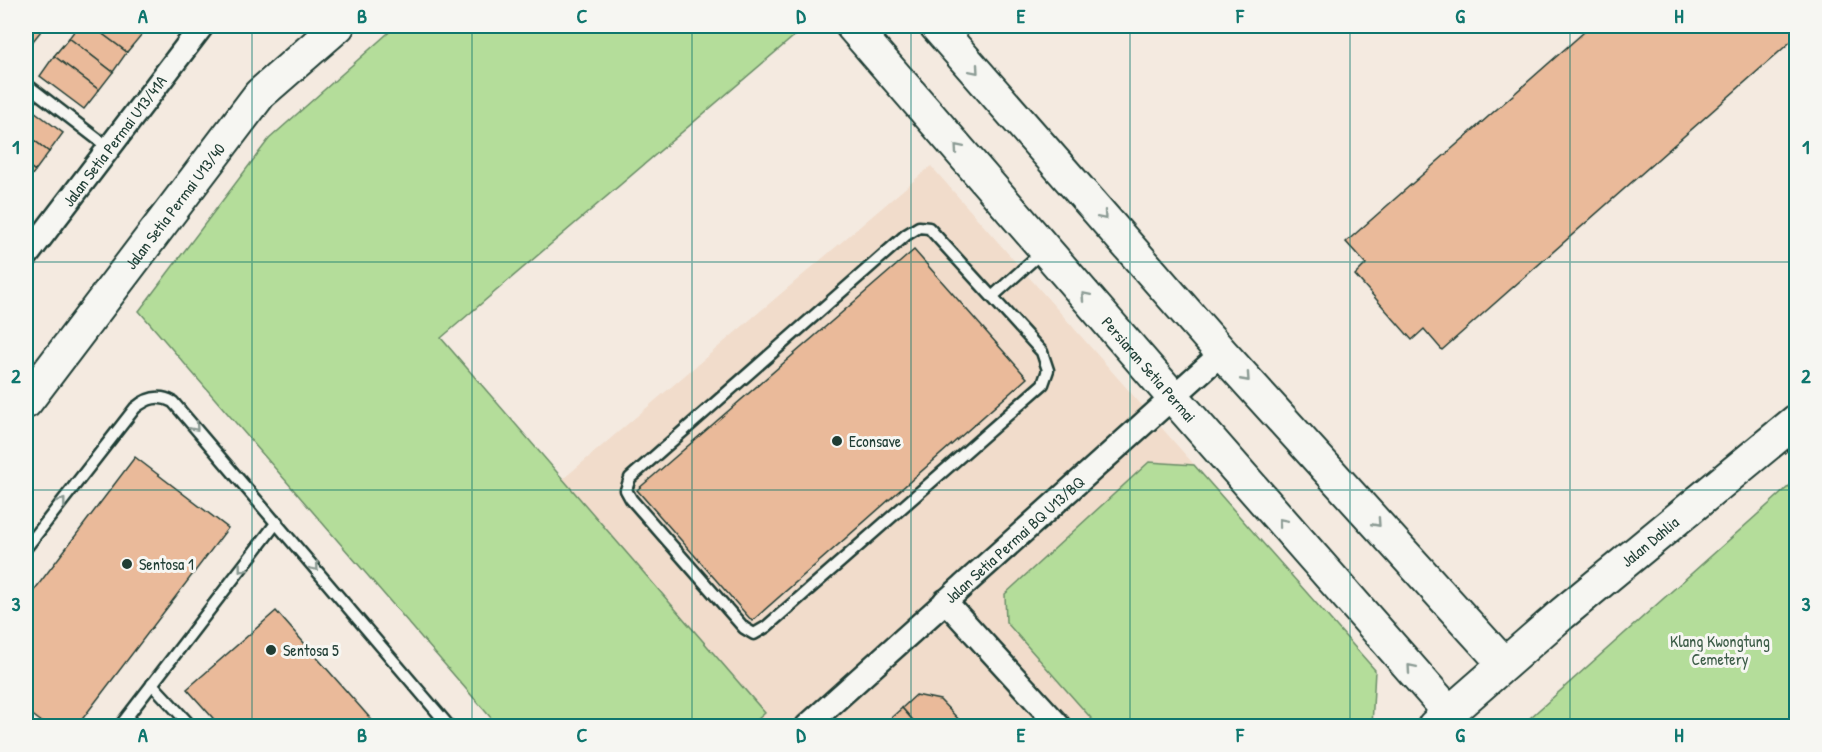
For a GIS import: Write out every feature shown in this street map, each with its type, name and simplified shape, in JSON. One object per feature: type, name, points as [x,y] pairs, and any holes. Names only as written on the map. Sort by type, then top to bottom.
[{"type":"street","name":"Jalan Setia Permai U13/41A","points":[[26,257],[202,26]]},
{"type":"street","name":"Jalan Setia Permai U13/40","points":[[26,402],[260,94],[338,26]]},
{"type":"street","name":"Persiaran Setia Permai","points":[[852,26],[1173,397],[1441,719]]},
{"type":"street","points":[[936,26],[1222,352],[1504,664]]},
{"type":"street","name":"Jalan Setia Permai BQ U13/BQ","points":[[807,726],[1222,352]]},
{"type":"street","name":"Jalan Dahlia","points":[[1441,719],[1797,421]]},
{"type":"street","points":[[945,601],[1049,723]]},
{"type":"lane","points":[[26,84],[109,148]]},
{"type":"lane","points":[[918,227],[929,228],[992,297],[1042,352],[1048,370],[1043,384],[766,627],[754,634],[744,628],[631,499],[626,490],[630,478],[906,235],[918,227]]},
{"type":"lane","points":[[992,297],[1045,249]]},
{"type":"lane","points":[[26,548],[135,408],[145,400],[165,398],[173,402],[277,522],[449,726]]},
{"type":"lane","points":[[120,726],[277,522]]},
{"type":"lane","points":[[152,684],[191,726]]},
{"type":"shaded area","points":[[931,166],[1375,670],[1372,726],[750,726],[765,713],[563,479]]},
{"type":"green space","points":[[396,26],[806,26],[441,338],[765,713],[750,726],[498,726],[139,311],[269,139]]},
{"type":"green space","points":[[1149,462],[1194,465],[1375,670],[1372,726],[1098,726],[1006,622],[1005,594]]},
{"type":"green space","name":"Klang Kwongtung Cemetery","points":[[1796,480],[1796,726],[1521,726]]},
{"type":"building","points":[[26,26],[45,26],[33,41],[26,35]]},
{"type":"building","points":[[78,26],[92,26],[127,52],[113,72],[69,38]]},
{"type":"building","points":[[92,26],[131,26],[142,34],[127,52]]},
{"type":"building","points":[[131,26],[148,26],[142,34]]},
{"type":"building","points":[[1591,26],[1796,26],[1796,37],[1442,350],[1424,329],[1412,340],[1355,275],[1366,264],[1346,242]]},
{"type":"building","points":[[26,35],[33,41],[26,51]]},
{"type":"building","points":[[69,38],[113,72],[99,90],[54,56]]},
{"type":"building","points":[[54,56],[99,90],[84,109],[40,76]]},
{"type":"building","points":[[26,105],[63,133],[49,152],[26,134]]},
{"type":"building","points":[[26,134],[49,152],[35,171],[26,164]]},
{"type":"building","points":[[26,164],[35,171],[26,183]]},
{"type":"building","points":[[914,250],[1027,378],[752,621],[637,490]]},
{"type":"building","name":"Sentosa 1","points":[[135,457],[228,528],[77,726],[47,726],[26,710],[26,601]]},
{"type":"building","name":"Sentosa 5","points":[[276,611],[377,726],[220,726],[187,689]]},
{"type":"building","points":[[916,695],[940,700],[965,726],[918,726],[902,708]]},
{"type":"building","points":[[902,708],[918,726],[882,726]]},
{"type":"place","name":"Econsave","points":[[837,441]]},
{"type":"place","name":"Sentosa 1","points":[[127,564]]},
{"type":"place","name":"Sentosa 5","points":[[271,650]]}]
